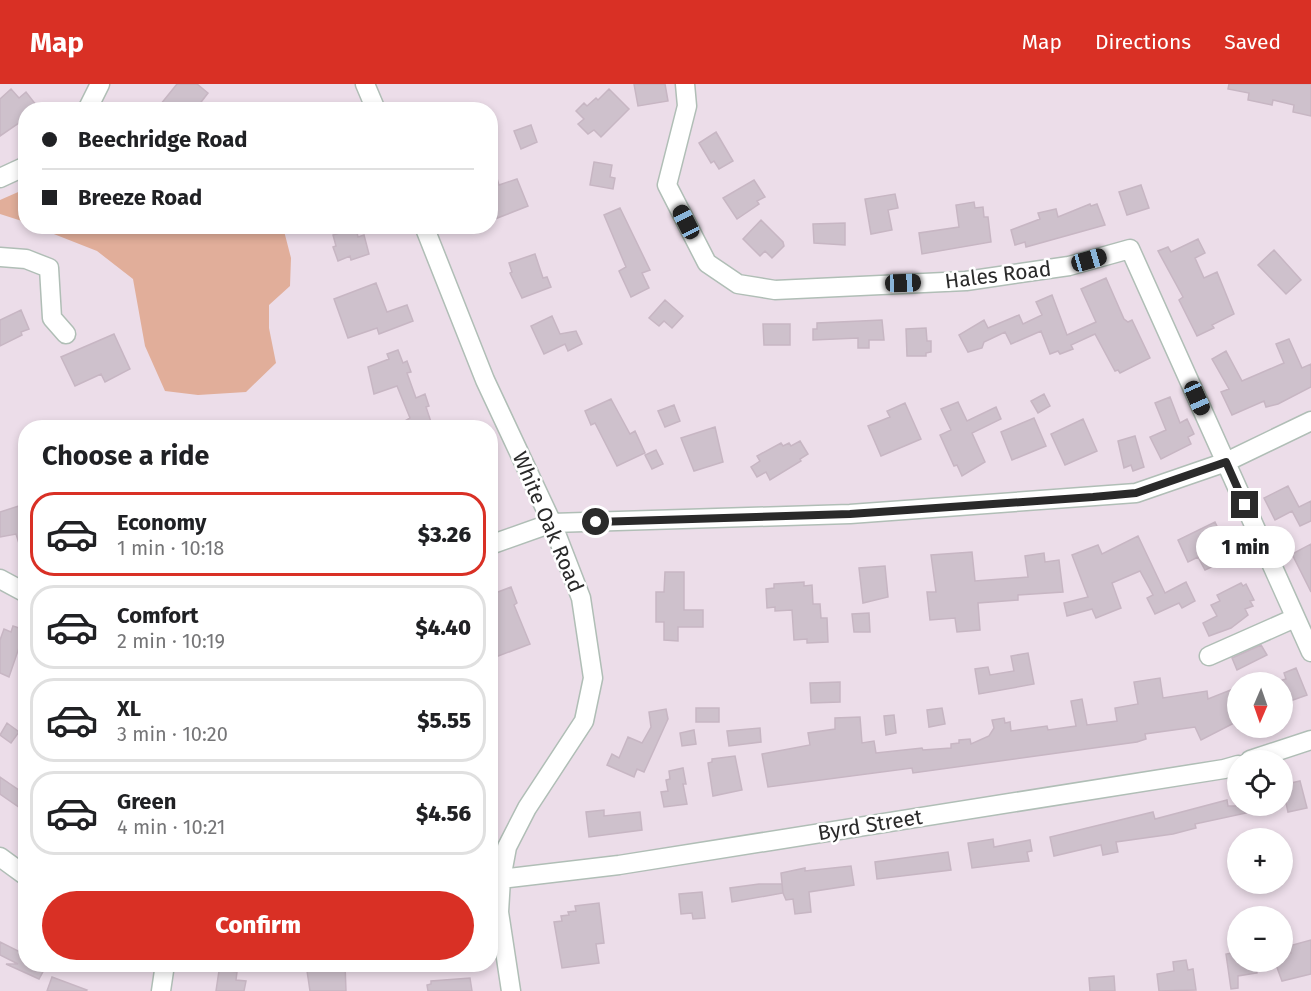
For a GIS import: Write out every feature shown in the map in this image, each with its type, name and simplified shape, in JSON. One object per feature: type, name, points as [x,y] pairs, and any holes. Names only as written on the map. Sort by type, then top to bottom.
[{"type":"street","points":[[91,102],[99,84]]},
{"type":"street","points":[[365,84],[373,102]]},
{"type":"street","name":"Hales Road","points":[[685,84],[687,106],[667,185],[706,263],[738,284],[775,290],[966,281],[1069,266],[1130,249],[1226,462]]},
{"type":"street","points":[[0,178],[18,170]]},
{"type":"street","name":"White Oak Road","points":[[427,234],[485,380],[552,523],[581,598],[593,678],[584,721],[527,808],[507,847],[501,879],[498,937]]},
{"type":"street","points":[[0,257],[26,259],[49,268],[52,318],[66,334]]},
{"type":"street","points":[[498,543],[552,523],[850,514],[1136,493],[1226,462],[1311,421]]},
{"type":"street","points":[[1226,462],[1311,652]]},
{"type":"street","points":[[0,579],[18,589]]},
{"type":"street","points":[[1209,656],[1295,618]]},
{"type":"street","points":[[1280,750],[1311,740]]},
{"type":"street","name":"Byrd Street","points":[[501,879],[619,865],[1227,768]]},
{"type":"street","points":[[0,857],[18,870]]},
{"type":"street","name":"White Oak Road","points":[[498,952],[511,991]]},
{"type":"street","points":[[161,991],[164,972]]},
{"type":"shaded area","points":[[18,192],[18,220],[0,214],[0,200]]},
{"type":"shaded area","points":[[54,234],[285,234],[291,258],[290,286],[269,305],[269,328],[276,363],[246,392],[198,395],[165,391],[145,346],[133,279],[97,251]]},
{"type":"building","points":[[177,84],[197,84],[208,93],[201,102],[162,102]]},
{"type":"building","points":[[634,84],[665,84],[668,101],[638,106]]},
{"type":"building","points":[[1229,84],[1311,84],[1311,116],[1293,112],[1294,105],[1273,100],[1272,105],[1248,100],[1249,93],[1228,89]]},
{"type":"building","points":[[11,89],[19,98],[26,92],[34,102],[18,102],[18,124],[0,136],[0,99]]},
{"type":"building","points":[[609,89],[629,109],[601,137],[594,130],[588,134],[578,124],[584,119],[576,111],[584,103],[587,106],[596,98],[598,100]]},
{"type":"building","points":[[531,125],[537,142],[521,149],[514,131]]},
{"type":"building","points":[[716,132],[733,161],[719,169],[714,161],[711,163],[699,143]]},
{"type":"building","points":[[594,162],[612,165],[610,177],[615,178],[613,189],[590,185]]},
{"type":"building","points":[[517,179],[528,206],[498,218],[498,182],[499,185]]},
{"type":"building","points":[[754,180],[765,197],[737,219],[723,198]]},
{"type":"building","points":[[1141,185],[1149,208],[1127,215],[1119,192]]},
{"type":"building","points":[[895,194],[898,208],[888,210],[892,230],[871,234],[865,199]]},
{"type":"building","points":[[974,202],[975,208],[983,207],[984,217],[988,217],[991,242],[922,254],[919,233],[959,227],[956,205]]},
{"type":"building","points":[[1090,204],[1091,206],[1097,204],[1105,225],[1026,247],[1025,242],[1015,245],[1011,230],[1040,219],[1038,213],[1056,209],[1058,217]]},
{"type":"building","points":[[620,208],[650,270],[642,273],[649,288],[631,297],[619,271],[626,267],[604,215]]},
{"type":"building","points":[[761,220],[783,242],[784,246],[772,258],[765,251],[760,256],[743,239]]},
{"type":"building","points":[[845,223],[845,245],[814,243],[813,224]]},
{"type":"building","points":[[357,234],[358,237],[364,235],[369,254],[351,260],[350,256],[338,261],[333,247],[336,246],[333,235]]},
{"type":"building","points":[[1198,239],[1205,253],[1195,258],[1204,278],[1217,272],[1234,314],[1212,325],[1214,328],[1197,336],[1179,300],[1183,297],[1158,251],[1168,247],[1171,252]]},
{"type":"building","points":[[1274,250],[1301,280],[1286,294],[1258,265]]},
{"type":"building","points":[[535,254],[543,278],[547,277],[551,287],[522,298],[510,273],[512,272],[509,263]]},
{"type":"building","points":[[1106,278],[1124,319],[1128,322],[1132,320],[1150,358],[1120,373],[1118,370],[1115,371],[1095,334],[1071,345],[1073,349],[1060,354],[1058,351],[1050,354],[1041,331],[1011,344],[1005,332],[984,342],[982,348],[968,352],[959,335],[984,320],[988,328],[1019,315],[1023,324],[1042,315],[1036,302],[1052,295],[1067,335],[1096,322],[1081,289]]},
{"type":"building","points":[[376,283],[387,312],[407,305],[413,321],[379,334],[377,328],[348,338],[334,299]]},
{"type":"building","points":[[665,300],[683,316],[672,328],[664,321],[659,326],[649,318]]},
{"type":"building","points":[[21,310],[29,329],[0,346],[0,320]]},
{"type":"building","points":[[552,316],[560,334],[576,331],[582,344],[568,351],[565,344],[544,354],[531,326]]},
{"type":"building","points":[[882,320],[884,340],[869,340],[869,348],[858,348],[858,338],[813,340],[813,329],[817,329],[817,323]]},
{"type":"building","points":[[763,324],[790,324],[790,345],[764,345]]},
{"type":"building","points":[[926,328],[927,341],[931,341],[931,352],[926,353],[926,356],[907,356],[906,329]]},
{"type":"building","points":[[114,334],[130,369],[105,382],[101,374],[75,386],[61,357]]},
{"type":"building","points":[[1289,339],[1302,368],[1311,364],[1311,387],[1278,404],[1266,407],[1264,401],[1232,415],[1221,392],[1229,389],[1212,359],[1226,351],[1242,381],[1284,363],[1276,344]]},
{"type":"building","points":[[398,350],[403,363],[407,361],[411,372],[407,373],[416,398],[425,394],[430,420],[407,420],[410,418],[397,386],[374,394],[368,367],[389,359],[387,354]]},
{"type":"building","points":[[1044,394],[1050,406],[1038,413],[1031,401]]},
{"type":"building","points":[[1170,397],[1180,423],[1187,419],[1194,434],[1188,437],[1191,444],[1161,459],[1150,437],[1166,430],[1155,403]]},
{"type":"building","points":[[611,399],[630,434],[635,431],[645,453],[617,466],[595,423],[591,425],[585,411]]},
{"type":"building","points":[[958,402],[967,421],[996,407],[1001,419],[972,433],[985,462],[962,476],[957,465],[954,466],[940,435],[951,430],[941,409]]},
{"type":"building","points":[[905,403],[921,439],[881,456],[868,426],[890,417],[887,411]]},
{"type":"building","points":[[674,405],[680,421],[665,427],[658,411]]},
{"type":"building","points":[[1034,418],[1046,446],[1012,460],[1001,432]]},
{"type":"building","points":[[1083,419],[1097,451],[1065,465],[1051,434]]},
{"type":"building","points":[[715,427],[723,462],[694,471],[681,438]]},
{"type":"building","points":[[1135,436],[1144,467],[1133,471],[1131,465],[1124,468],[1118,441]]},
{"type":"building","points":[[800,441],[808,454],[800,459],[801,461],[770,480],[766,472],[757,477],[751,467],[760,461],[757,456],[781,443],[783,446],[789,443],[791,446]]},
{"type":"building","points":[[656,450],[663,464],[652,469],[645,455]]},
{"type":"building","points":[[1288,486],[1299,507],[1311,501],[1311,521],[1300,526],[1292,511],[1275,520],[1264,498]]},
{"type":"building","points":[[18,506],[18,540],[16,534],[0,537],[0,512]]},
{"type":"building","points":[[1215,522],[1225,543],[1211,550],[1218,564],[1205,570],[1198,557],[1188,562],[1178,540]]},
{"type":"building","points":[[1138,536],[1165,593],[1186,582],[1195,601],[1182,608],[1179,603],[1155,614],[1147,598],[1153,595],[1140,571],[1112,583],[1121,608],[1096,618],[1092,609],[1067,616],[1064,603],[1088,597],[1072,555],[1098,545],[1102,554]]},
{"type":"building","points":[[1311,544],[1311,592],[1292,554]]},
{"type":"building","points":[[972,552],[975,581],[1028,577],[1025,556],[1044,553],[1045,562],[1059,560],[1063,592],[1018,595],[1018,600],[978,603],[980,630],[957,632],[955,618],[930,620],[927,592],[936,592],[931,555]]},
{"type":"building","points":[[885,566],[888,597],[863,603],[859,568]]},
{"type":"building","points":[[665,572],[684,572],[684,610],[703,610],[703,627],[678,627],[678,641],[664,640],[664,622],[656,622],[656,592],[664,592]]},
{"type":"building","points":[[804,582],[804,586],[812,585],[813,604],[820,604],[821,618],[827,618],[828,642],[807,643],[807,639],[794,640],[792,610],[775,611],[775,607],[767,608],[766,589],[774,588],[774,584]]},
{"type":"building","points":[[1241,583],[1243,586],[1246,584],[1254,600],[1250,601],[1253,606],[1245,609],[1248,615],[1231,628],[1209,636],[1203,623],[1217,616],[1211,605],[1220,601],[1217,595]]},
{"type":"building","points":[[511,587],[517,603],[514,605],[530,644],[498,656],[498,592]]},
{"type":"building","points":[[869,613],[870,632],[854,632],[852,614]]},
{"type":"building","points":[[13,626],[18,628],[18,651],[9,677],[0,673],[0,640],[4,629],[11,632]]},
{"type":"building","points":[[1261,645],[1267,655],[1237,670],[1232,658]]},
{"type":"building","points":[[1028,653],[1034,684],[979,694],[975,669],[988,667],[990,675],[1014,671],[1011,656]]},
{"type":"building","points":[[1296,668],[1307,695],[1293,700],[1293,672],[1286,672]]},
{"type":"building","points":[[1160,678],[1163,698],[1207,691],[1208,699],[1227,691],[1227,727],[1201,740],[1195,727],[1145,734],[1146,739],[1137,742],[913,773],[912,768],[768,787],[762,754],[810,745],[808,733],[835,729],[835,718],[860,717],[862,743],[874,741],[876,753],[922,748],[923,750],[951,748],[951,744],[959,743],[959,740],[970,739],[971,744],[989,736],[994,728],[992,720],[1004,718],[1005,723],[1010,722],[1011,731],[1047,726],[1048,730],[1076,726],[1071,701],[1082,699],[1087,725],[1117,721],[1115,708],[1138,704],[1134,682]]},
{"type":"building","points":[[840,682],[840,702],[811,703],[810,683]]},
{"type":"building","points":[[696,708],[719,708],[719,722],[696,722]]},
{"type":"building","points":[[942,708],[945,724],[929,727],[927,710]]},
{"type":"building","points":[[666,709],[668,719],[644,772],[637,769],[634,777],[607,765],[612,754],[619,758],[628,737],[642,743],[651,727],[649,712]]},
{"type":"building","points":[[894,715],[896,733],[886,735],[884,716]]},
{"type":"building","points":[[7,723],[18,731],[11,743],[0,735]]},
{"type":"building","points":[[760,728],[761,742],[729,746],[727,731]]},
{"type":"building","points":[[694,730],[696,744],[682,746],[680,733]]},
{"type":"building","points":[[735,756],[742,790],[713,796],[708,763],[712,762],[712,759]]},
{"type":"building","points":[[683,768],[687,804],[664,807],[661,792],[668,791],[666,780],[670,779],[669,771]]},
{"type":"building","points":[[0,777],[18,789],[18,806],[0,794]]},
{"type":"building","points":[[1300,781],[1307,808],[1293,811],[1293,783]]},
{"type":"building","points":[[1227,800],[1227,816],[1232,816],[1195,824],[1196,828],[1173,834],[1116,842],[1118,852],[1103,855],[1101,845],[1054,856],[1050,837],[1153,812],[1155,819]]},
{"type":"building","points":[[604,810],[604,816],[640,812],[642,830],[589,837],[586,812]]},
{"type":"building","points":[[993,839],[994,847],[1030,840],[1032,851],[1027,852],[1029,861],[972,868],[968,843]]},
{"type":"building","points":[[948,852],[951,870],[877,879],[875,862]]},
{"type":"building","points":[[851,866],[854,885],[809,892],[811,912],[795,914],[793,899],[786,900],[783,893],[781,873],[805,868],[805,871]]},
{"type":"building","points":[[782,884],[783,893],[732,902],[730,888]]},
{"type":"building","points":[[702,892],[705,918],[693,919],[692,913],[681,914],[679,894]]},
{"type":"building","points":[[599,903],[604,943],[596,944],[599,963],[562,968],[554,922],[562,921],[561,916],[569,915],[568,912],[576,911],[575,906]]},
{"type":"building","points":[[1311,940],[1311,974],[1282,981],[1279,972],[1293,972],[1293,945]]},
{"type":"building","points":[[0,942],[18,951],[18,964],[0,955]]},
{"type":"building","points":[[1186,960],[1188,970],[1193,969],[1196,990],[1159,991],[1157,974],[1174,971],[1173,962]]},
{"type":"building","points":[[6,964],[18,964],[18,969]]},
{"type":"building","points":[[24,972],[43,972],[39,979]]},
{"type":"building","points":[[219,972],[237,972],[236,980],[246,981],[244,991],[216,991]]},
{"type":"building","points":[[307,972],[345,972],[346,991],[310,991]]},
{"type":"building","points":[[1229,972],[1257,972],[1238,976],[1238,988],[1231,989]]},
{"type":"building","points":[[1114,976],[1115,991],[1090,991],[1089,978]]},
{"type":"building","points":[[52,977],[87,990],[47,991]]},
{"type":"building","points":[[470,978],[472,991],[428,991],[427,985],[431,984],[431,981]]},
{"type":"route","points":[[596,522],[850,514],[1136,493],[1226,462],[1245,505]]}]
